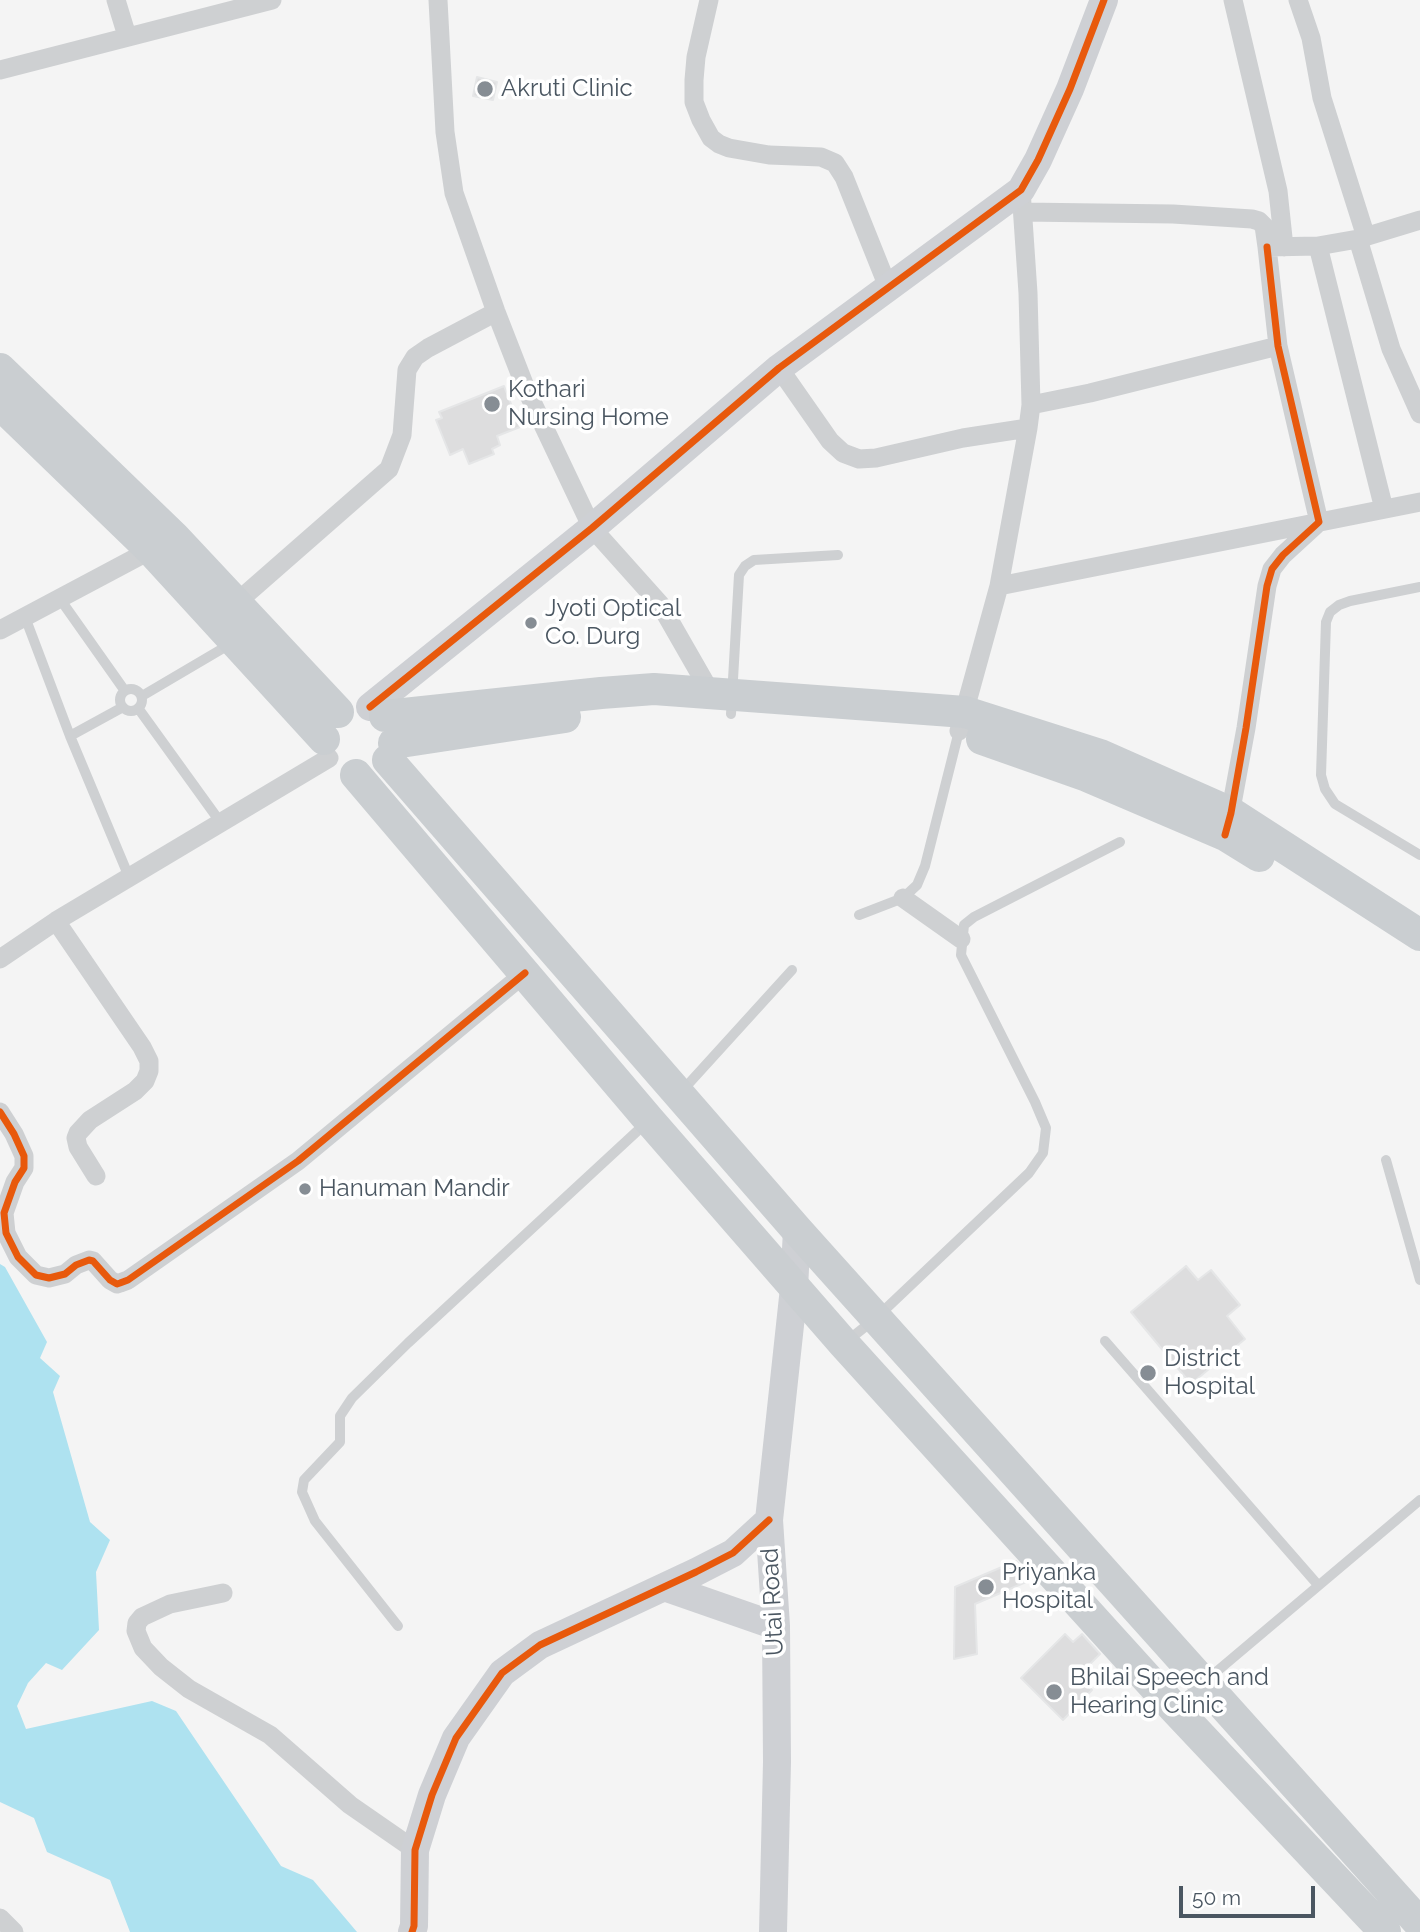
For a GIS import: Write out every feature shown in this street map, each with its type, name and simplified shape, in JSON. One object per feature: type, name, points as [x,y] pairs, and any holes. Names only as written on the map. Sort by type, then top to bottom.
[{"type":"main road","points":[[0,369],[163,544],[234,642],[330,736]]},
{"type":"main road","points":[[0,404],[236,603],[330,736],[341,770],[356,775],[374,772],[385,731]]},
{"type":"main road","points":[[385,731],[654,689],[725,700],[962,721],[1100,755],[1228,824],[1420,935]]},
{"type":"main road","points":[[330,736],[354,706],[385,731],[679,1094],[797,1230],[1420,1924]]},
{"type":"main road","points":[[356,775],[794,1288],[1174,1708],[1385,1932]]},
{"type":"main road","points":[[1228,824],[1420,958]]},
{"type":"street","points":[[116,0],[127,36]]},
{"type":"street","points":[[0,70],[272,0]]},
{"type":"street","points":[[438,0],[445,132],[454,193],[526,389],[592,528],[660,604],[725,700]]},
{"type":"street","points":[[709,0],[696,57],[694,103],[711,138],[729,148],[769,155],[821,157],[835,163],[844,177],[888,287]]},
{"type":"street","points":[[962,721],[999,586],[1031,405],[1022,201],[1070,89],[1104,0]]},
{"type":"street","points":[[1233,0],[1278,191],[1275,247],[1278,346],[1319,522]]},
{"type":"street","points":[[1298,0],[1311,38],[1322,98],[1391,349],[1420,414]]},
{"type":"street","points":[[385,731],[592,528],[779,368],[888,287],[1022,201],[1252,219],[1264,226],[1275,247]]},
{"type":"street","points":[[1275,247],[1318,246],[1362,238],[1420,220]]},
{"type":"street","points":[[1318,246],[1384,509]]},
{"type":"street","points":[[236,603],[389,469],[402,435],[407,370],[415,357],[496,312]]},
{"type":"street","points":[[1031,405],[1278,346]]},
{"type":"street","points":[[779,368],[830,440],[843,453],[859,459],[1028,428]]},
{"type":"street","points":[[999,586],[1420,502]]},
{"type":"street","points":[[1228,824],[1247,727],[1267,586],[1272,569],[1283,555],[1319,522]]},
{"type":"street","points":[[0,630],[163,544]]},
{"type":"street","points":[[3,952],[221,823],[330,736]]},
{"type":"street","points":[[903,898],[961,939]]},
{"type":"street","points":[[56,921],[149,1061],[145,1081],[135,1091],[90,1120],[78,1133],[78,1147],[96,1176]]},
{"type":"street","points":[[0,1112],[24,1156],[24,1168],[15,1182],[4,1213],[6,1233],[18,1257],[36,1275],[49,1278],[65,1274],[76,1265],[93,1261],[117,1284],[128,1280],[298,1161],[525,973]]},
{"type":"street","name":"Utai Road","points":[[773,1932],[777,1762],[776,1626],[769,1520],[794,1288],[797,1230]]},
{"type":"street","points":[[412,1932],[415,1850],[432,1795],[456,1738],[502,1673],[540,1645],[733,1553],[769,1520]]},
{"type":"street","points":[[664,1587],[776,1626]]},
{"type":"street","points":[[223,1593],[170,1604],[142,1617],[137,1623],[136,1631],[143,1648],[161,1667],[189,1689],[270,1735],[350,1805],[415,1850]]},
{"type":"street","points":[[0,1918],[14,1932]]},
{"type":"lane","points":[[725,700],[739,575],[745,566],[754,560],[838,555]]},
{"type":"lane","points":[[1420,587],[1350,601],[1330,612],[1326,622],[1321,775],[1325,789],[1335,804],[1420,855]]},
{"type":"lane","points":[[60,598],[125,691]]},
{"type":"lane","points":[[25,617],[70,736],[129,877]]},
{"type":"lane","points":[[142,696],[234,642]]},
{"type":"lane","points":[[123,707],[121,696],[125,691],[134,689],[142,696]]},
{"type":"lane","points":[[138,708],[142,696]]},
{"type":"lane","points":[[70,736],[123,707]]},
{"type":"lane","points":[[123,707],[127,710],[138,708]]},
{"type":"lane","points":[[138,708],[221,823]]},
{"type":"lane","points":[[859,915],[903,898],[917,885],[925,866],[962,721]]},
{"type":"lane","points":[[844,1344],[876,1318],[1029,1173],[1043,1153],[1046,1128],[961,955],[964,925],[974,917],[1120,842]]},
{"type":"lane","points":[[679,1094],[792,970]]},
{"type":"lane","points":[[398,1626],[315,1521],[302,1492],[304,1480],[340,1442],[340,1416],[352,1398],[649,1120]]},
{"type":"lane","points":[[1386,1160],[1420,1280]]},
{"type":"lane","points":[[1105,1341],[1318,1585]]},
{"type":"lane","points":[[1174,1708],[1420,1500]]},
{"type":"water","points":[[0,1264],[5,1267],[47,1342],[40,1358],[60,1376],[53,1392],[90,1522],[110,1540],[96,1572],[99,1630],[62,1670],[46,1663],[28,1683],[17,1706],[26,1729],[152,1701],[176,1711],[281,1866],[313,1880],[357,1932],[130,1932],[110,1880],[47,1852],[34,1818],[0,1802]]},
{"type":"building","points":[[477,77],[497,82],[493,100],[473,96]]},
{"type":"building","points":[[504,386],[520,427],[497,436],[500,445],[492,449],[494,454],[469,464],[463,449],[450,455],[436,420],[442,418],[439,412]]},
{"type":"building","points":[[1186,1266],[1198,1280],[1211,1270],[1240,1305],[1227,1316],[1245,1339],[1191,1384],[1131,1312]]},
{"type":"building","points":[[1016,1561],[1033,1579],[975,1604],[977,1654],[954,1659],[955,1587]]},
{"type":"building","points":[[1065,1634],[1073,1642],[1082,1634],[1100,1654],[1078,1676],[1092,1690],[1063,1720],[1021,1678]]},
{"type":"cycle path","points":[[370,707],[592,528],[779,368],[1021,190],[1038,160],[1070,89],[1104,0]]},
{"type":"cycle path","points":[[1225,835],[1272,569],[1283,555],[1319,522],[1278,346],[1267,247]]},
{"type":"cycle path","points":[[0,1112],[24,1156],[24,1168],[15,1182],[4,1213],[6,1233],[18,1257],[36,1275],[49,1278],[65,1274],[76,1265],[93,1261],[117,1284],[128,1280],[298,1161],[525,973]]},
{"type":"cycle path","points":[[412,1932],[415,1850],[432,1795],[456,1738],[502,1673],[540,1645],[733,1553],[769,1520]]},
{"type":"place","name":"Akruti Clinic","points":[[485,89]]},
{"type":"place","name":"Kothari Nursing Home","points":[[492,404]]},
{"type":"place","name":"Jyoti Optical Co. Durg","points":[[531,623]]},
{"type":"place","name":"Hanuman Mandir","points":[[305,1189]]},
{"type":"place","name":"District Hospital","points":[[1148,1373]]},
{"type":"place","name":"Priyanka Hospital","points":[[986,1587]]},
{"type":"place","name":"Bhilai Speech and Hearing Clinic","points":[[1054,1692]]}]
